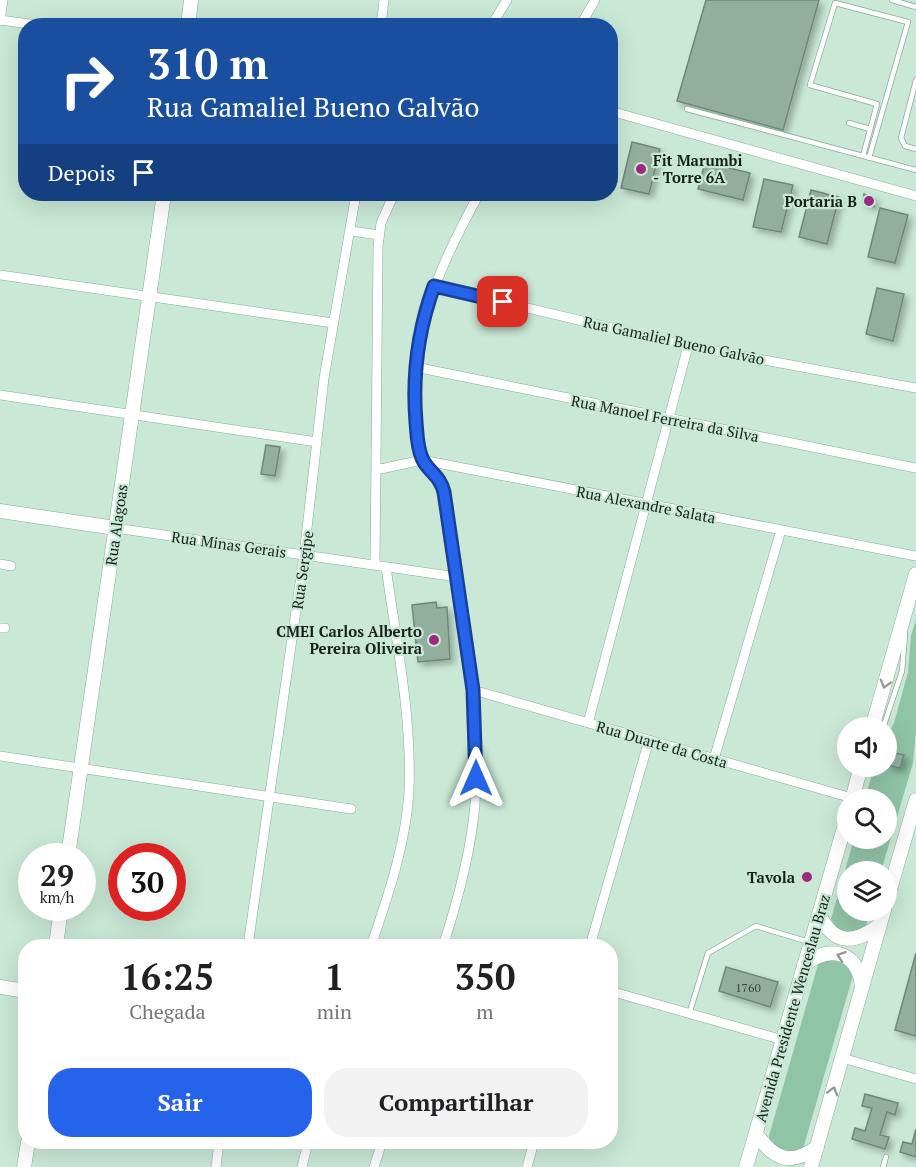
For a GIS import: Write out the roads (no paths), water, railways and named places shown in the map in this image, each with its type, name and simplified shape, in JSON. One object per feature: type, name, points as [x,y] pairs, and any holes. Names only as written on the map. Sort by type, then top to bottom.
[{"type":"main road","points":[[189,18],[191,0]]},
{"type":"main road","name":"Rua Alagoas","points":[[70,843],[163,201]]},
{"type":"main road","name":"Rua Minas Gerais","points":[[0,511],[116,528]]},
{"type":"main road","points":[[875,717],[916,574]]},
{"type":"main road","points":[[897,869],[914,816],[916,800]]},
{"type":"main road","name":"Avenida Presidente Wenceslau Braz","points":[[746,1167],[838,849]]},
{"type":"main road","points":[[819,914],[825,927],[844,939],[856,940],[880,925]]},
{"type":"main road","points":[[57,939],[59,921]]},
{"type":"main road","points":[[811,1167],[881,921]]},
{"type":"main road","points":[[804,965],[817,955],[828,952],[841,954],[852,960],[860,971],[863,987]]},
{"type":"main road","points":[[0,987],[18,990]]},
{"type":"main road","points":[[756,1134],[772,1156],[784,1160],[795,1161],[807,1156],[817,1147]]},
{"type":"main road","points":[[24,1167],[27,1149]]},
{"type":"street","points":[[3,0],[0,20],[18,22]]},
{"type":"street","points":[[382,18],[384,0]]},
{"type":"street","points":[[496,18],[507,0]]},
{"type":"street","points":[[584,18],[595,0]]},
{"type":"street","points":[[618,113],[916,196]]},
{"type":"street","name":"Rua Sergipe","points":[[249,939],[304,555],[333,323],[355,201]]},
{"type":"street","points":[[375,566],[379,235],[391,201]]},
{"type":"street","points":[[446,939],[463,880],[471,834],[476,778],[473,690],[442,482],[422,460],[417,433],[415,367],[421,328],[434,286],[453,242],[475,201]]},
{"type":"street","points":[[351,231],[379,235]]},
{"type":"street","points":[[0,274],[333,323]]},
{"type":"street","name":"Rua Gamaliel Bueno Galvão","points":[[434,286],[688,346],[916,388]]},
{"type":"street","points":[[588,723],[648,504],[688,346]]},
{"type":"street","name":"Rua Manoel Ferreira da Silva","points":[[415,367],[916,468]]},
{"type":"street","points":[[0,395],[317,442]]},
{"type":"street","name":"Rua Alexandre Salata","points":[[376,470],[422,460],[916,556]]},
{"type":"street","name":"Rua Minas Gerais","points":[[116,528],[457,578]]},
{"type":"street","points":[[714,759],[781,530]]},
{"type":"street","points":[[0,564],[11,566]]},
{"type":"street","points":[[373,939],[397,860],[409,793],[405,705],[386,567]]},
{"type":"street","name":"Rua Duarte da Costa","points":[[473,690],[837,795]]},
{"type":"street","points":[[592,939],[649,740]]},
{"type":"street","points":[[0,756],[351,809]]},
{"type":"street","points":[[618,993],[783,1040]]},
{"type":"street","points":[[842,1058],[916,1079]]},
{"type":"street","points":[[216,1167],[218,1149]]},
{"type":"street","points":[[302,1167],[306,1149]]},
{"type":"street","points":[[374,1167],[380,1149]]},
{"type":"street","points":[[527,1167],[532,1149]]},
{"type":"lane","points":[[892,0],[916,7]]},
{"type":"lane","points":[[866,157],[908,22],[834,3],[810,85],[877,104],[873,130]]},
{"type":"lane","points":[[916,81],[901,138],[904,146],[916,149]]},
{"type":"lane","points":[[687,109],[916,170]]},
{"type":"lane","points":[[849,123],[873,130]]},
{"type":"lane","points":[[887,717],[902,671],[906,608]]},
{"type":"lane","points":[[689,1014],[708,953],[756,926],[811,943]]},
{"type":"lane","points":[[883,1167],[886,1157]]},
{"type":"place","name":"Fit Marumbi - Torre 6A","points":[[641,169]]},
{"type":"place","name":"Portaria B","points":[[869,201]]},
{"type":"place","name":"CMEI Carlos Alberto Pereira Oliveira","points":[[434,640]]},
{"type":"place","name":"Tavola","points":[[807,877]]}]
